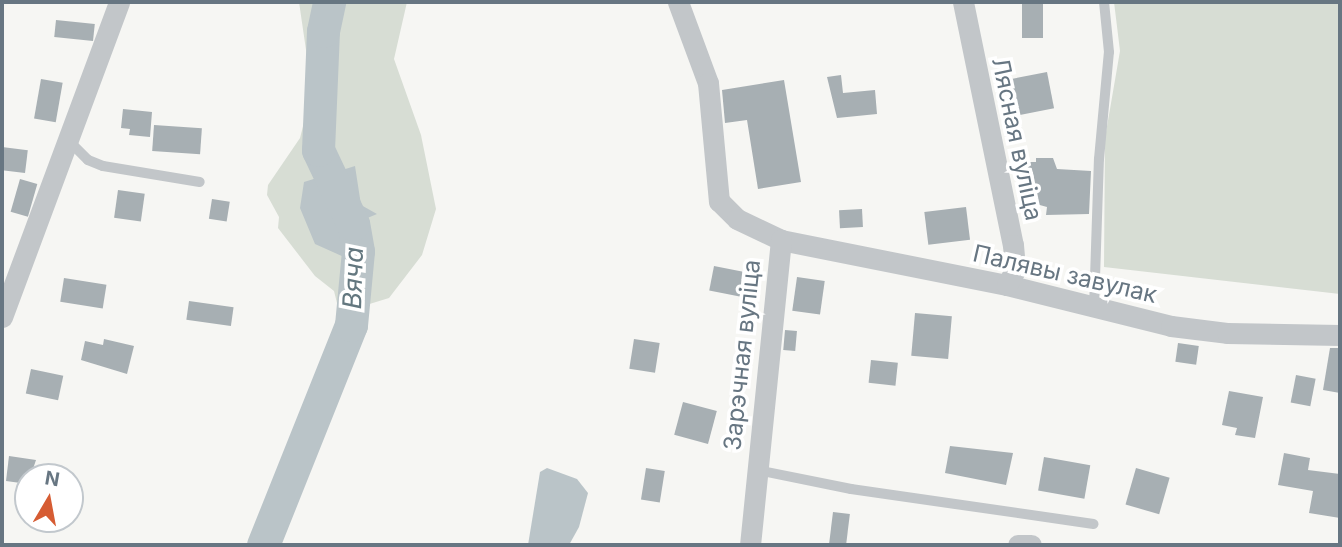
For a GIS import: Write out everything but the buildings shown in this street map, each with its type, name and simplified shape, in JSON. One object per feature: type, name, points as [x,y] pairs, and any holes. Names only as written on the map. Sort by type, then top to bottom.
[{"type":"street","points":[[2,317],[119,2]]},
{"type":"street","name":"Зарэчная вуліца","points":[[678,2],[708,83],[719,201],[726,212],[780,240],[750,545]]},
{"type":"street","name":"Лясная вуліца","points":[[963,2],[1013,245],[1015,270],[1007,285]]},
{"type":"street","name":"Палявы завулак","points":[[780,240],[1007,285],[1094,308],[1227,333],[1340,335]]},
{"type":"street","points":[[1018,545],[1031,545]]},
{"type":"lane","points":[[1094,308],[1099,159],[1109,52],[1104,2]]},
{"type":"lane","points":[[69,141],[88,160],[103,166],[200,182]]},
{"type":"lane","points":[[757,470],[851,489],[1093,524]]},
{"type":"shaded area","points":[[299,2],[407,2],[394,59],[421,135],[436,209],[422,255],[389,298],[363,306],[343,308],[337,303],[334,291],[315,276],[278,228],[279,217],[267,195],[268,185],[300,138],[312,91]]},
{"type":"shaded area","points":[[1114,2],[1340,2],[1340,294],[1104,267],[1105,138],[1120,51]]},
{"type":"shaded area","points":[[355,166],[361,205],[377,214],[353,224],[358,251],[344,257],[315,244],[300,208],[304,182]]},
{"type":"shaded area","points":[[547,468],[577,479],[588,493],[579,527],[569,545],[528,545],[540,472]]},
{"type":"waterway","name":"Вяча","points":[[263,545],[351,325],[358,251],[353,224],[318,150],[323,31],[329,2]]}]
